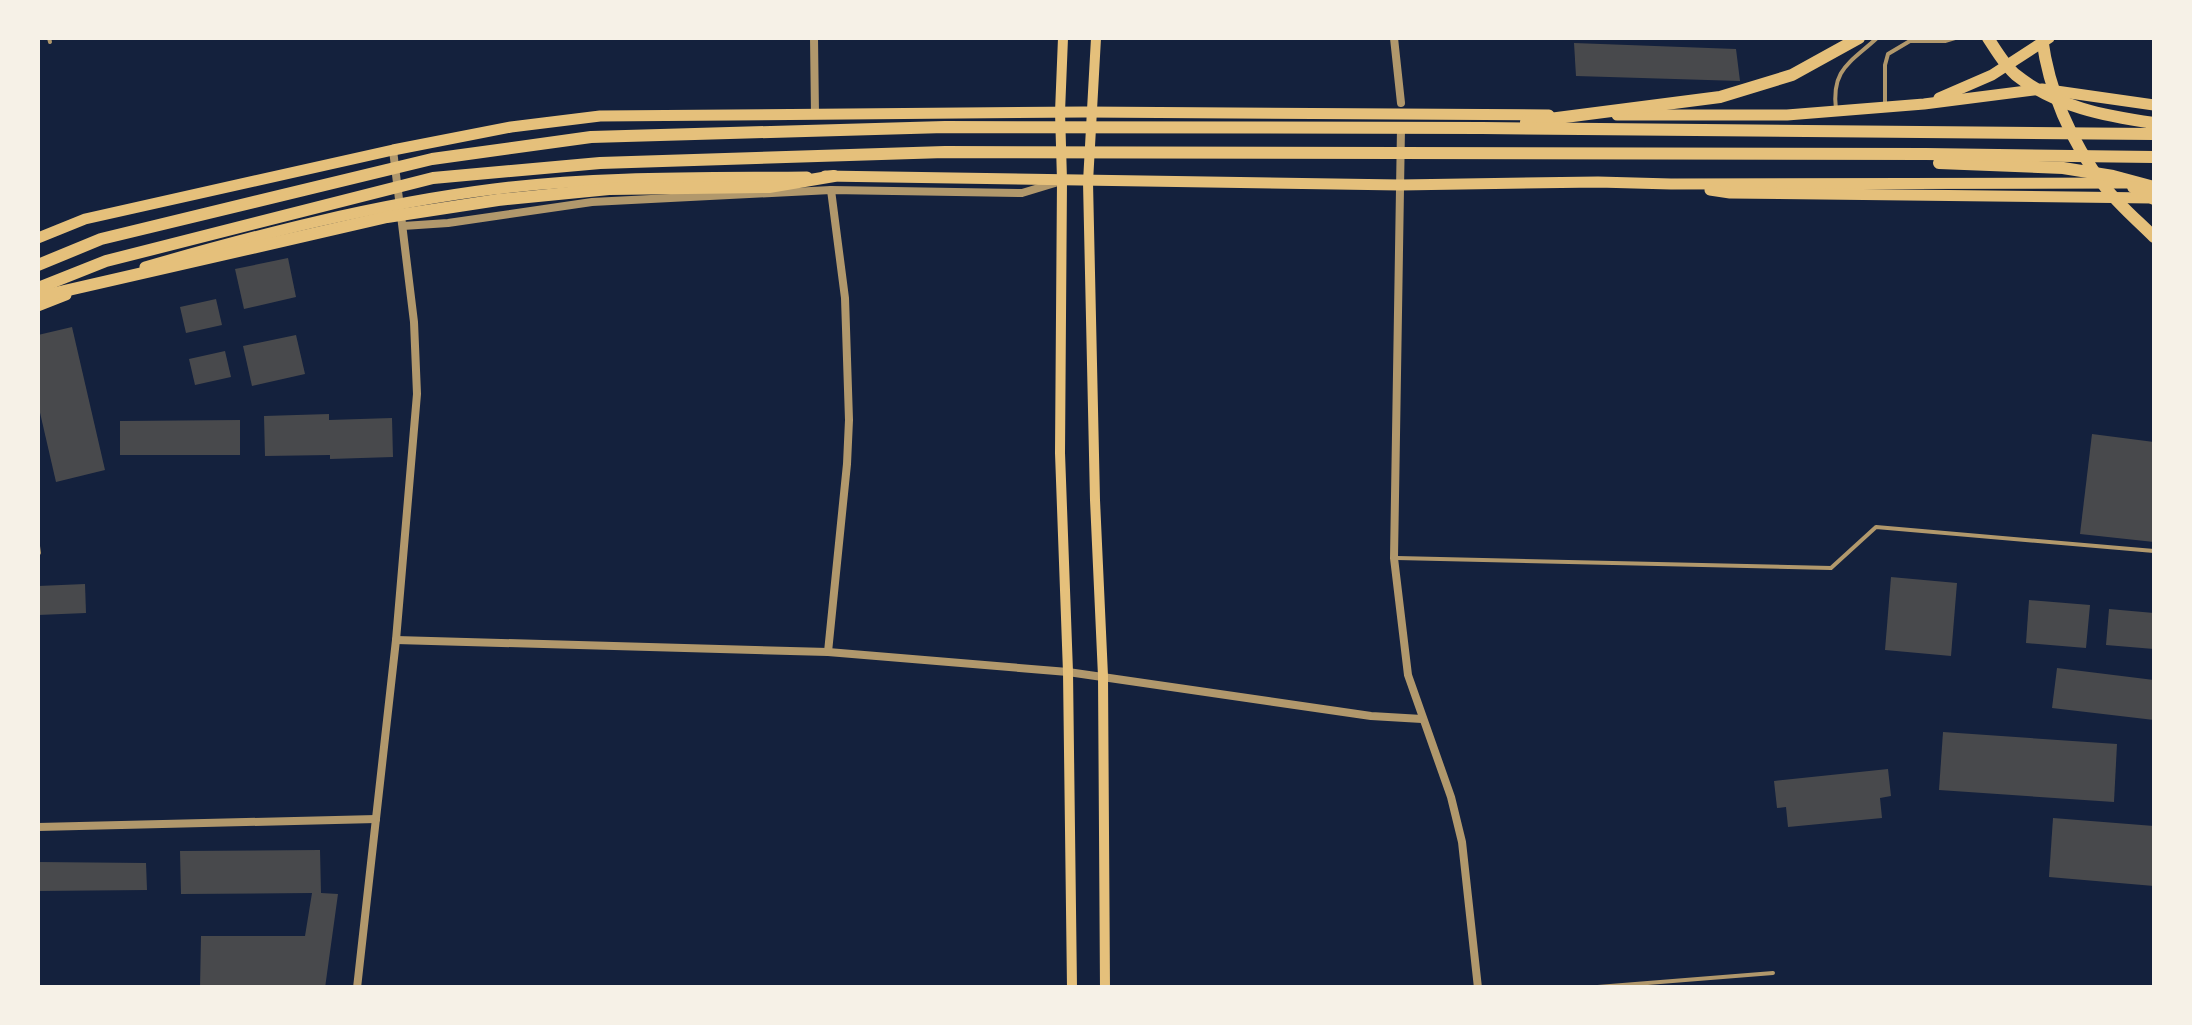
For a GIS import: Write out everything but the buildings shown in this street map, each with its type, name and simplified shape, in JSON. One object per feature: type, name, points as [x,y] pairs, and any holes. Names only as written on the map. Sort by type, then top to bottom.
[{"type":"highway","points":[[1482,128],[1720,97],[1792,75],[1859,38]]},
{"type":"highway","points":[[1988,38],[2013,73],[2056,101],[2104,116],[2154,123]]},
{"type":"highway","points":[[2046,38],[2046,66],[2069,130],[2106,189],[2154,237]]},
{"type":"highway","points":[[38,265],[101,239],[432,158],[591,138],[944,127],[2154,134]]},
{"type":"highway","points":[[38,288],[106,261],[433,178],[600,163],[945,152],[2154,157]]},
{"type":"highway","points":[[1752,155],[2063,168],[2154,185]]},
{"type":"highway","points":[[2113,176],[2154,199]]},
{"type":"highway","points":[[38,297],[368,221],[461,206],[609,188],[832,183]]},
{"type":"main road","points":[[1063,38],[1060,453],[1068,672],[1072,988]]},
{"type":"main road","points":[[1096,38],[1088,182],[1103,676],[1104,988]]},
{"type":"main road","points":[[1924,104],[1992,74],[2046,38]]},
{"type":"main road","points":[[38,238],[85,219],[393,150],[512,127],[600,116],[1401,109],[1786,116],[2042,89],[2154,105]]},
{"type":"main road","points":[[38,306],[115,276],[256,235],[400,203],[497,188],[601,180],[2154,185]]},
{"type":"main road","points":[[1672,184],[1730,193],[2154,199]]},
{"type":"street","points":[[814,38],[815,114]]},
{"type":"street","points":[[1394,38],[1401,109],[1394,558],[1408,675],[1460,831],[1478,988]]},
{"type":"street","points":[[357,988],[396,640],[418,374],[393,150]]},
{"type":"street","points":[[402,226],[592,202],[832,183],[845,298],[849,401],[847,464],[828,652]]},
{"type":"street","points":[[396,640],[828,652],[1068,672],[1372,716],[1422,719]]},
{"type":"street","points":[[38,827],[376,819]]},
{"type":"lane","points":[[1836,111],[1834,90],[1840,72],[1877,38]]},
{"type":"lane","points":[[1885,107],[1884,66],[1888,54],[1912,39],[1955,38]]},
{"type":"lane","points":[[1394,558],[1831,568],[1876,527],[2154,551]]},
{"type":"lane","points":[[1585,988],[1772,973]]}]
